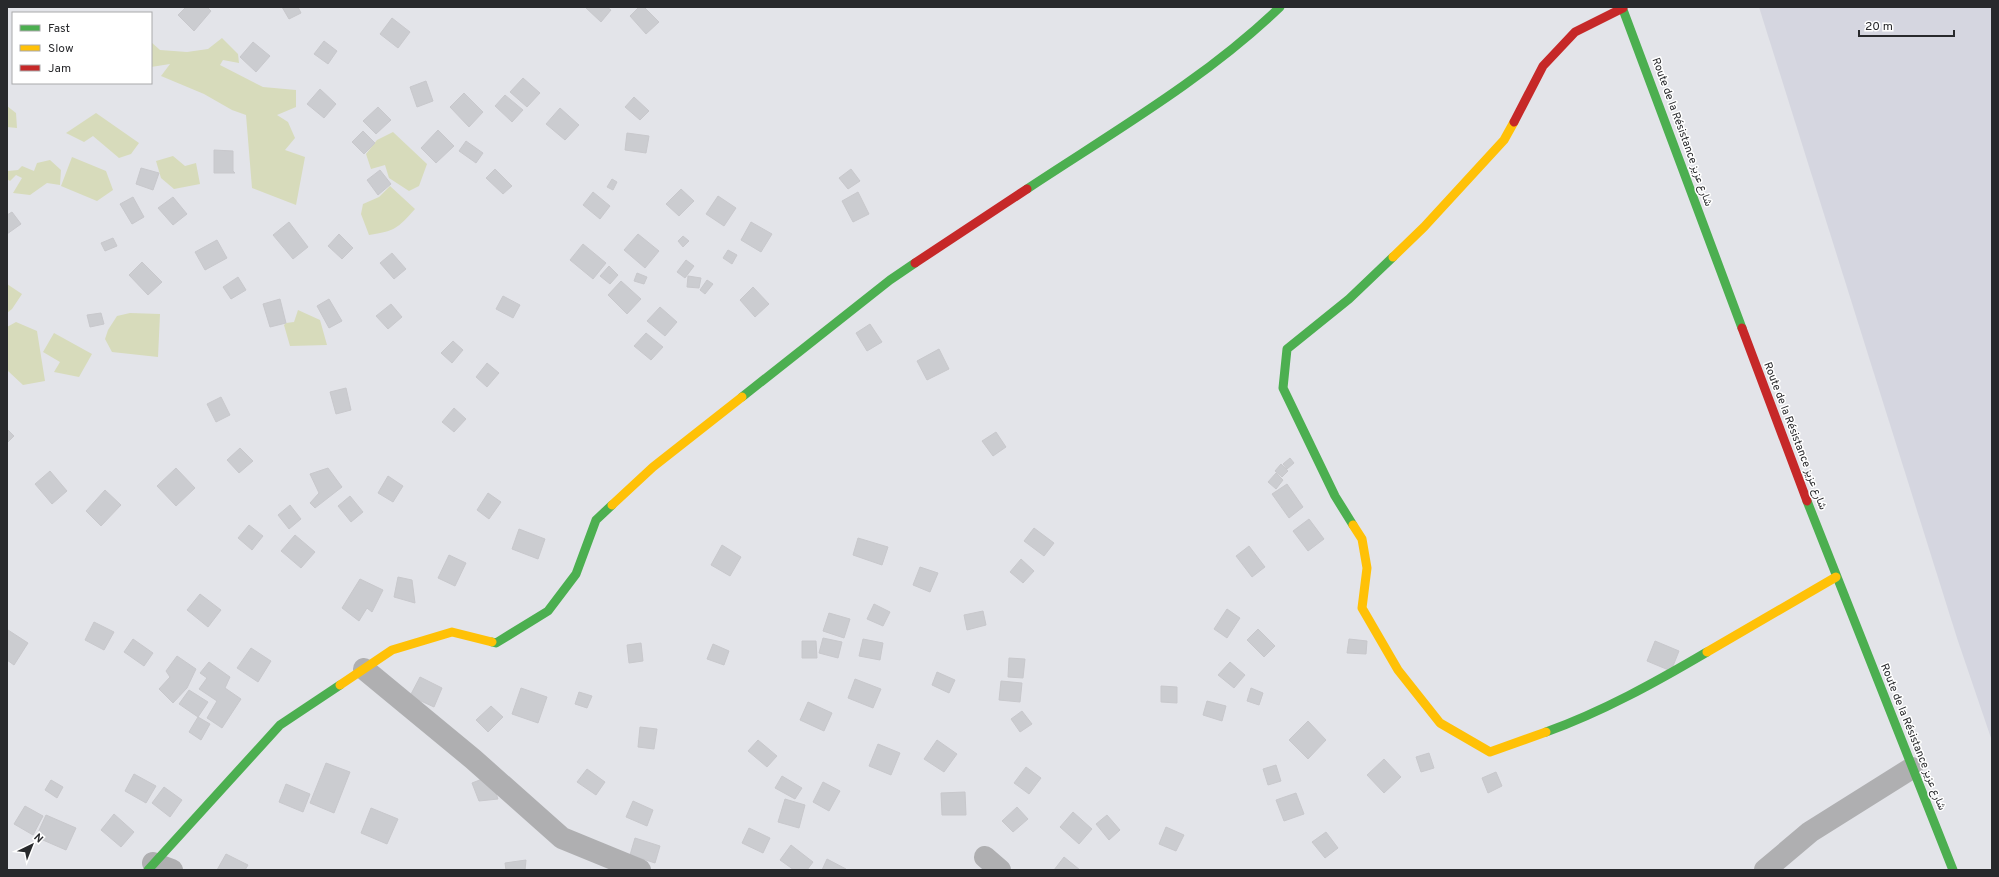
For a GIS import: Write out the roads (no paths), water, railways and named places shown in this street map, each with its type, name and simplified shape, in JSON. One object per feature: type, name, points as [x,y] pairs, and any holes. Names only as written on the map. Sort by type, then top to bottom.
[{"type":"street","points":[[158,868],[280,725],[392,650],[452,632],[496,643],[548,611],[576,574],[596,520],[653,467],[890,280],[1198,76],[1254,32],[1280,7]]},
{"type":"street","points":[[1623,8],[1575,32],[1543,66],[1504,140],[1413,237],[1349,299],[1287,349],[1283,388],[1335,496],[1362,540],[1367,568],[1362,608],[1398,670],[1440,723],[1490,752],[1579,719],[1676,670],[1836,577]]},
{"type":"street","name":"Route de la Résistance شارع عزيز","points":[[1623,8],[1836,577],[1953,870]]},
{"type":"street","points":[[364,669],[473,759],[562,838],[640,870]]},
{"type":"street","points":[[1765,870],[1810,832],[1912,768]]}]
